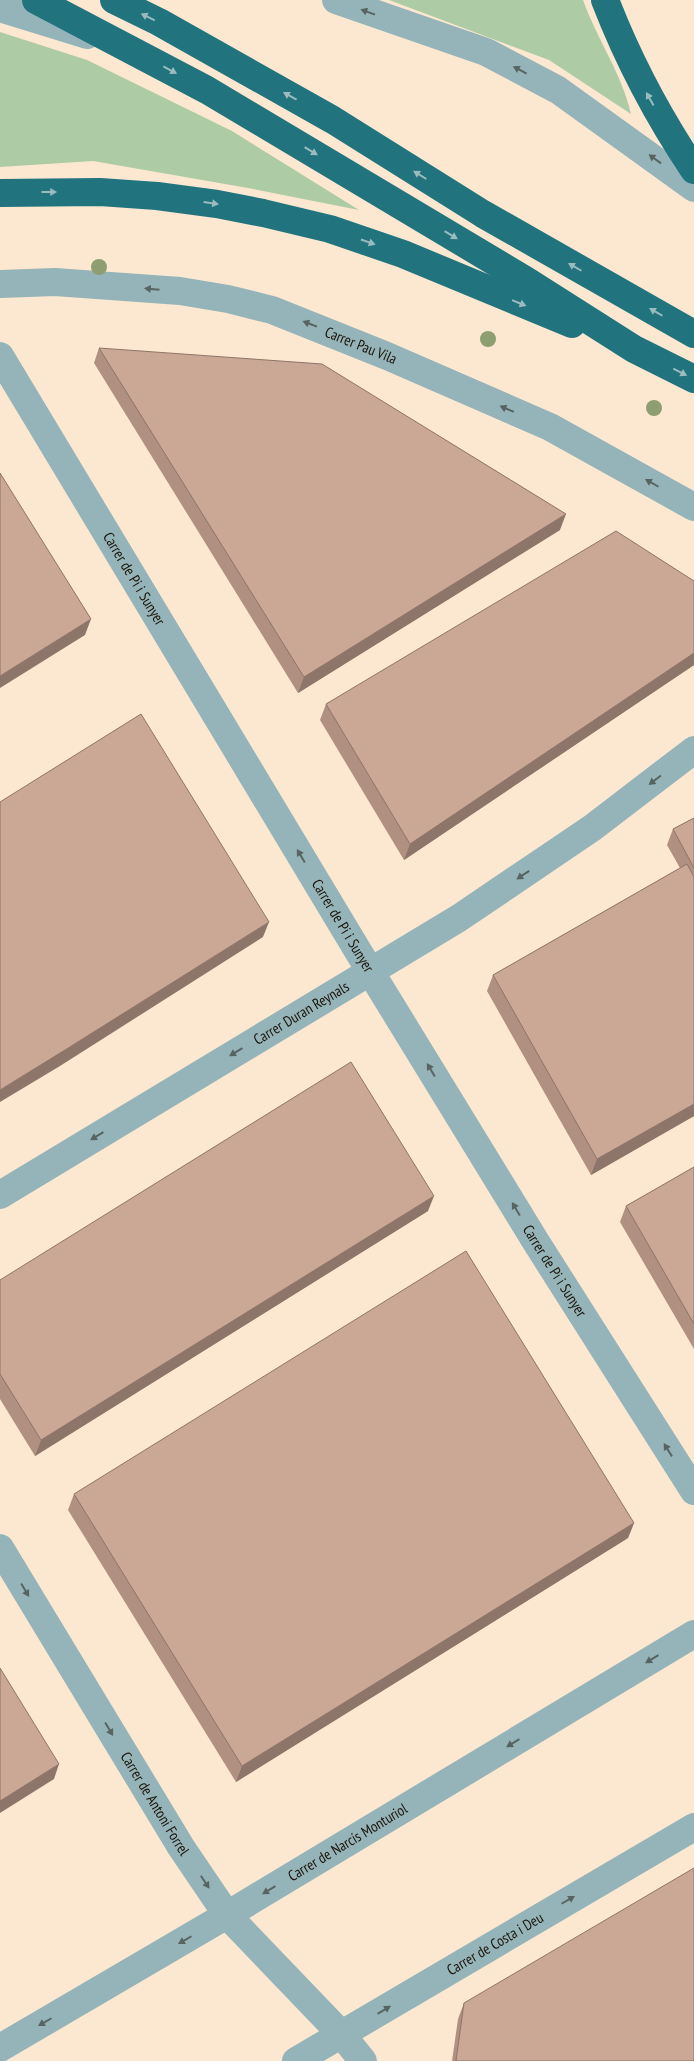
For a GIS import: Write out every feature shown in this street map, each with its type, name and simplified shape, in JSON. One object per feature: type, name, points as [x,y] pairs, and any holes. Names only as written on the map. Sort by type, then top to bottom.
[{"type":"highway","points":[[36,0],[207,90],[527,281],[634,349],[694,380]]},
{"type":"highway","points":[[114,0],[159,22],[333,120],[483,214],[694,334]]},
{"type":"highway","points":[[605,0],[623,47],[648,96],[694,170]]},
{"type":"highway","points":[[0,193],[100,192],[157,196],[217,204],[330,229],[403,254],[520,304],[634,349]]},
{"type":"street","points":[[336,0],[486,52],[558,90],[694,188]]},
{"type":"street","points":[[0,8],[128,47]]},
{"type":"street","name":"Carrer Pau Vila","points":[[0,284],[55,282],[180,291],[228,299],[272,310],[387,356],[550,427],[694,507]]},
{"type":"street","name":"Carrer de Pi i Sunyer","points":[[0,356],[536,1242],[694,1491]]},
{"type":"street","name":"Carrer Duran Reynals","points":[[0,1195],[459,918],[592,828],[694,750]]},
{"type":"street","name":"Carrer de Antoni Forrel","points":[[0,1548],[181,1847],[227,1915],[342,2035],[363,2061]]},
{"type":"street","name":"Carrer de Narcís Monturiol","points":[[0,2048],[227,1915],[694,1634]]},
{"type":"street","name":"Carrer de Costa i Deu","points":[[296,2061],[694,1827]]},
{"type":"green space","points":[[389,0],[583,0],[622,85],[631,114],[549,60]]},
{"type":"green space","points":[[0,32],[87,60],[232,131],[359,210],[248,188],[93,161],[0,167]]},
{"type":"building","points":[[99,348],[322,364],[566,514],[304,677]]},
{"type":"building","points":[[0,473],[91,619],[0,676]]},
{"type":"building","points":[[616,531],[694,581],[694,653],[410,844],[326,704]]},
{"type":"building","points":[[141,714],[269,922],[0,1090],[0,802]]},
{"type":"building","points":[[694,818],[694,868],[673,829]]},
{"type":"building","points":[[687,864],[694,877],[694,1104],[597,1159],[493,975]]},
{"type":"building","points":[[351,1062],[434,1196],[41,1440],[0,1374],[0,1280]]},
{"type":"building","points":[[694,1167],[694,1324],[626,1206]]},
{"type":"building","points":[[466,1251],[634,1523],[242,1766],[74,1494]]},
{"type":"building","points":[[0,1668],[59,1764],[0,1801]]},
{"type":"building","points":[[694,1868],[694,2061],[456,2061],[464,2003]]}]
